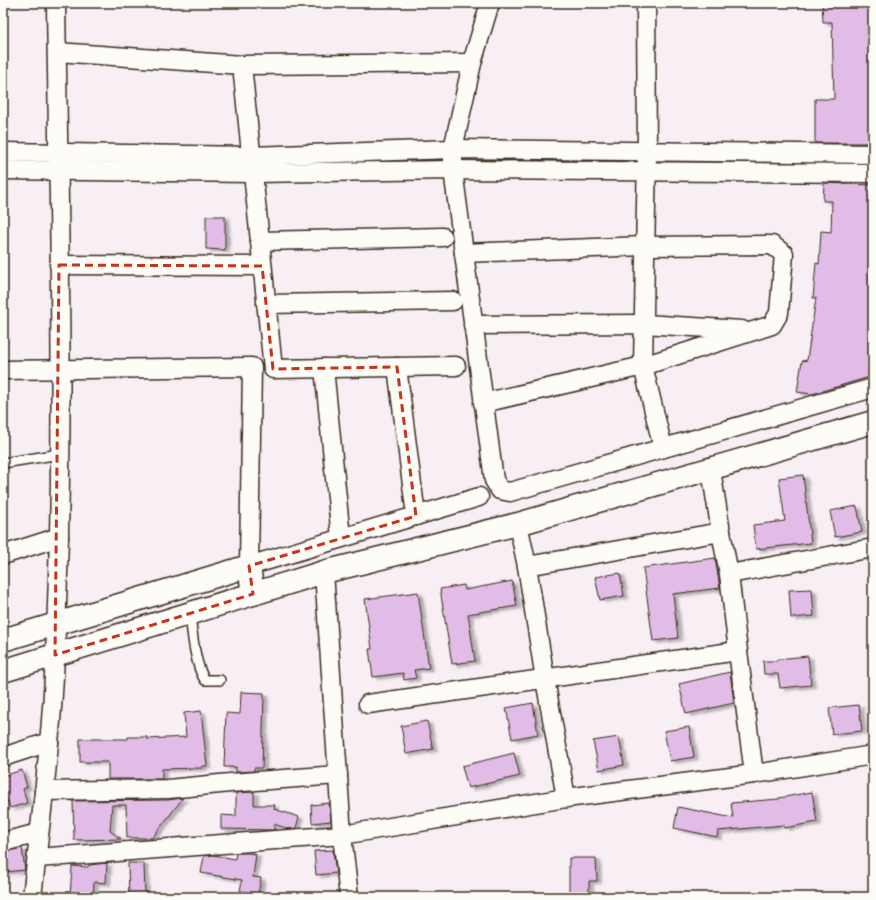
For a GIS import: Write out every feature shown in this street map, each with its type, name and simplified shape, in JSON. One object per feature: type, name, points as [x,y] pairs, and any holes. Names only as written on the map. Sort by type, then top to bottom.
[{"type":"street","points":[[32,897],[49,742],[55,655],[59,537],[61,369],[56,3]]},
{"type":"street","points":[[490,3],[472,63],[453,149],[453,170],[494,480],[500,490],[510,492],[873,388]]},
{"type":"street","points":[[646,3],[648,152],[643,366],[663,448]]},
{"type":"street","points":[[57,52],[242,65],[472,63]]},
{"type":"street","points":[[242,65],[273,369],[456,366]]},
{"type":"street","points":[[252,164],[453,149],[873,154]]},
{"type":"street","points":[[3,152],[58,162]]},
{"type":"street","points":[[3,170],[58,162],[252,164],[453,170],[873,173]]},
{"type":"street","points":[[260,241],[443,237]]},
{"type":"street","points":[[464,253],[645,246],[772,245],[784,254],[779,313],[772,325],[643,366],[484,403]]},
{"type":"street","points":[[59,265],[262,266]]},
{"type":"street","points":[[266,304],[453,301]]},
{"type":"street","points":[[473,325],[644,324],[754,331]]},
{"type":"street","points":[[3,370],[252,367],[249,566],[253,594]]},
{"type":"street","points":[[397,367],[416,516]]},
{"type":"street","points":[[324,368],[341,538]]},
{"type":"street","points":[[3,671],[324,572],[518,524],[711,470],[873,422]]},
{"type":"street","points":[[711,470],[729,574],[754,774]]},
{"type":"street","points":[[3,640],[479,497]]},
{"type":"street","points":[[518,524],[527,566],[544,679],[566,798]]},
{"type":"street","points":[[527,566],[721,532]]},
{"type":"street","points":[[3,555],[59,537]]},
{"type":"street","points":[[729,574],[873,548]]},
{"type":"street","points":[[324,572],[342,836],[349,897]]},
{"type":"street","points":[[368,704],[738,651]]},
{"type":"street","points":[[3,757],[49,742]]},
{"type":"street","points":[[37,858],[342,836],[566,798],[754,774],[873,755]]},
{"type":"street","points":[[44,791],[168,789],[338,775]]},
{"type":"street","points":[[3,842],[39,833]]},
{"type":"lane","points":[[3,463],[60,454]]},
{"type":"lane","points":[[190,614],[194,645],[202,675],[205,680],[220,680]]},
{"type":"highlighted area","points":[[59,265],[262,266],[273,369],[397,367],[416,516],[249,566],[253,594],[55,655]]},
{"type":"building","points":[[822,3],[873,3],[873,143],[815,143],[815,99],[834,99],[832,22],[823,22]]},
{"type":"building","points":[[824,183],[873,185],[873,376],[812,394],[797,392],[802,361],[807,360],[816,298],[813,298],[816,263],[819,264],[821,231],[831,232],[832,201],[823,201]]},
{"type":"building","points":[[206,216],[225,216],[225,250],[206,249]]},
{"type":"building","points":[[803,475],[811,543],[756,549],[753,525],[785,521],[779,478]]},
{"type":"building","points":[[857,506],[862,532],[835,537],[830,511]]},
{"type":"building","points":[[715,558],[720,588],[673,594],[678,638],[653,641],[643,568]]},
{"type":"building","points":[[620,573],[624,596],[600,600],[595,577]]},
{"type":"building","points":[[512,581],[517,606],[468,614],[475,661],[452,664],[440,589],[464,585],[465,590]]},
{"type":"building","points":[[812,589],[814,616],[791,618],[789,590]]},
{"type":"building","points":[[418,592],[429,668],[414,670],[416,678],[404,680],[403,673],[373,677],[369,649],[372,649],[365,599]]},
{"type":"building","points":[[808,656],[811,685],[780,688],[778,674],[764,674],[763,661],[777,661],[777,659]]},
{"type":"building","points":[[730,672],[734,703],[686,714],[679,684]]},
{"type":"building","points":[[241,692],[264,693],[262,768],[254,768],[254,771],[236,772],[236,767],[224,767],[226,713],[240,714]]},
{"type":"building","points":[[533,703],[538,734],[512,739],[506,708]]},
{"type":"building","points":[[859,705],[862,731],[832,734],[829,708]]},
{"type":"building","points":[[201,711],[207,766],[202,766],[202,768],[162,769],[162,779],[108,779],[108,762],[80,762],[80,739],[128,739],[128,737],[147,737],[147,739],[186,737],[184,713]]},
{"type":"building","points":[[427,721],[433,749],[406,754],[401,726]]},
{"type":"building","points":[[689,727],[694,757],[670,761],[664,731]]},
{"type":"building","points":[[619,737],[624,765],[599,770],[593,741]]},
{"type":"building","points":[[514,753],[520,776],[468,788],[462,766]]},
{"type":"building","points":[[22,770],[27,787],[23,789],[27,803],[10,808],[8,801],[3,802],[3,776]]},
{"type":"building","points":[[254,792],[254,805],[275,805],[274,809],[299,817],[296,828],[288,829],[274,824],[274,830],[221,829],[221,815],[236,816],[236,793]]},
{"type":"building","points":[[812,792],[817,822],[784,828],[784,825],[718,831],[717,837],[674,828],[678,807],[733,818],[731,803],[779,799]]},
{"type":"building","points":[[183,798],[152,838],[127,838],[126,805],[112,805],[110,831],[121,839],[74,840],[73,801],[168,800]]},
{"type":"building","points":[[329,803],[331,821],[312,823],[311,805]]},
{"type":"building","points":[[22,848],[25,870],[4,872],[3,852]]},
{"type":"building","points":[[333,850],[336,873],[316,875],[314,851]]},
{"type":"building","points":[[236,853],[256,854],[253,877],[261,878],[258,894],[240,891],[242,880],[201,873],[204,856],[213,855],[235,859]]},
{"type":"building","points":[[569,858],[596,858],[597,881],[589,881],[589,897],[569,897]]},
{"type":"building","points":[[107,863],[106,883],[94,882],[93,897],[70,897],[72,866],[88,867],[89,865]]},
{"type":"building","points":[[128,863],[144,863],[145,897],[129,897]]}]
